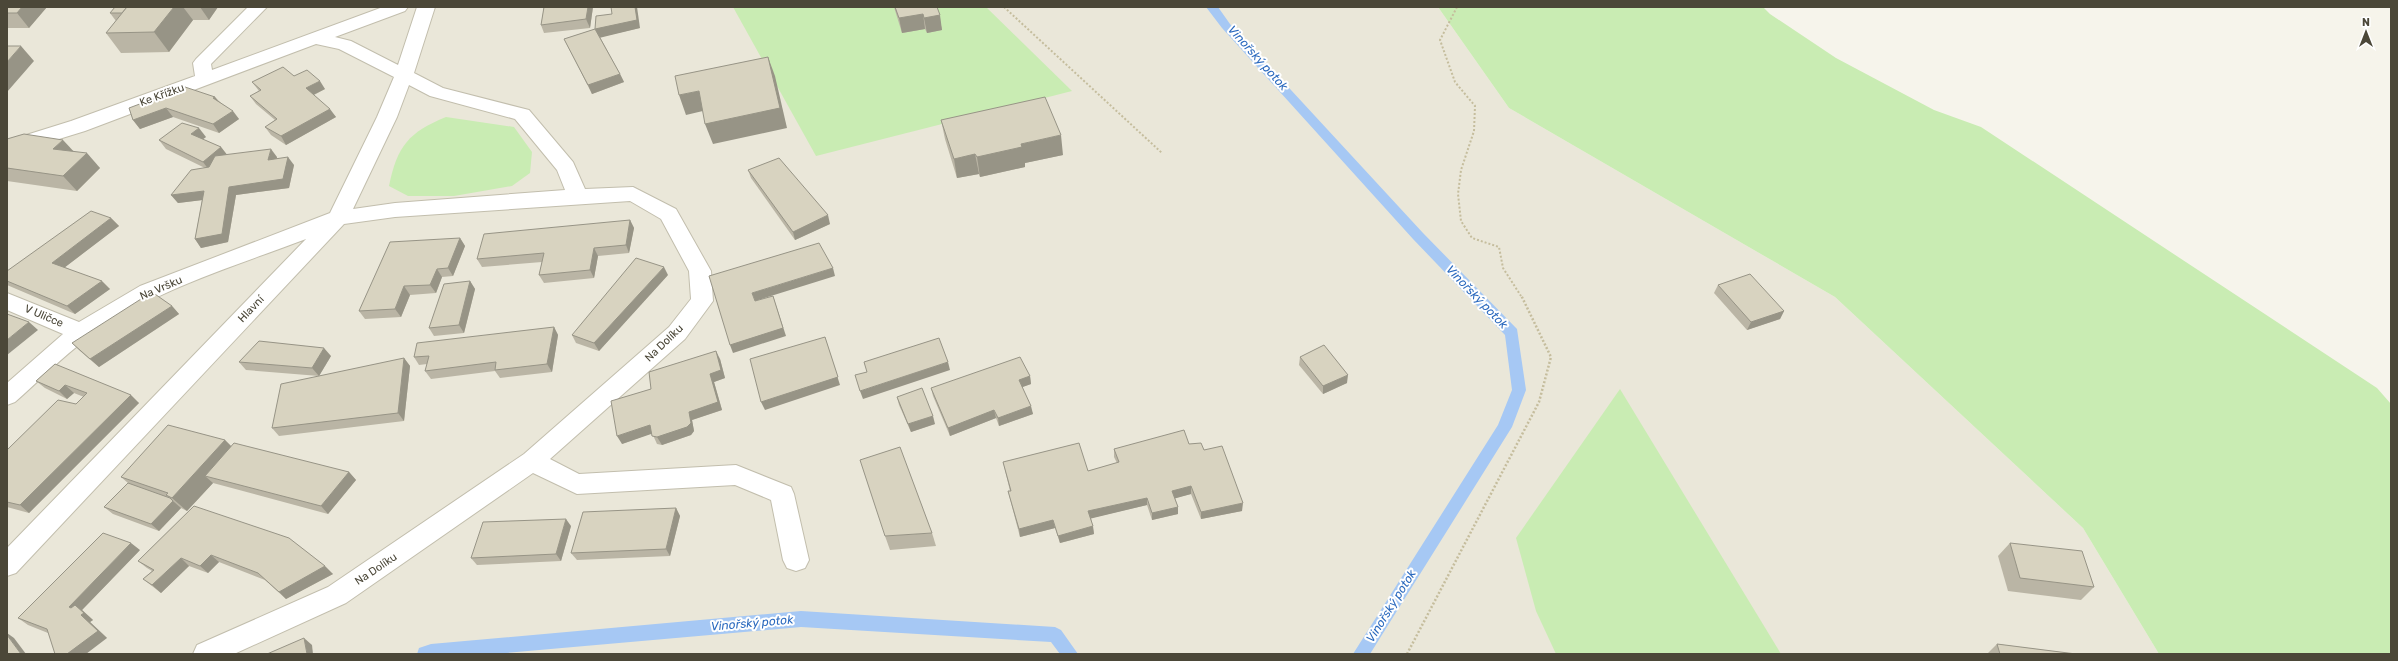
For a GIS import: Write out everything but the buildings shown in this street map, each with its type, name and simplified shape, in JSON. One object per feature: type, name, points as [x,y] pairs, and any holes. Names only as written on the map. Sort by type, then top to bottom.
[{"type":"street","points":[[205,79],[202,63],[258,7]]},
{"type":"street","name":"Ke Křížku","points":[[7,148],[78,126],[399,7]]},
{"type":"street","name":"Hlavní","points":[[7,565],[338,218],[387,117],[404,75],[426,7]]},
{"type":"street","points":[[315,38],[345,45],[437,92],[522,114],[566,167],[578,196]]},
{"type":"street","name":"Na Dolíku","points":[[206,654],[337,595],[532,461],[677,333],[702,301],[700,271],[669,214],[633,194],[578,196],[395,210],[338,218]]},
{"type":"street","name":"Na Vršku","points":[[7,396],[80,332],[120,306],[148,292],[338,218]]},
{"type":"street","name":"V Uličce","points":[[7,301],[80,332]]},
{"type":"street","points":[[532,461],[577,484],[736,475],[782,494],[796,560]]},
{"type":"path","points":[[1004,7],[1162,153]]},
{"type":"path","points":[[1407,654],[1539,402],[1551,357],[1526,303],[1503,268],[1499,247],[1472,238],[1461,221],[1458,194],[1461,170],[1474,131],[1475,106],[1455,82],[1440,40],[1457,7]]},
{"type":"shaded area","points":[[7,7],[1438,7],[1509,108],[1835,297],[2083,528],[2159,654],[7,654]]},
{"type":"green space","points":[[733,7],[986,7],[1072,91],[816,156]]},
{"type":"green space","points":[[1438,7],[1763,7],[1770,14],[1836,58],[1934,110],[1981,127],[2377,388],[2391,404],[2391,654],[2159,654],[2083,528],[1835,297],[1509,108]]},
{"type":"green space","points":[[446,117],[514,127],[532,152],[530,173],[512,186],[454,196],[408,196],[389,186],[396,160],[407,142],[423,128]]},
{"type":"green space","points":[[1620,389],[1781,654],[1556,654],[1536,611],[1516,538]]},
{"type":"waterway","name":"Vinořský potok","points":[[1212,7],[1226,26],[1418,236],[1512,333],[1519,390],[1505,427],[1361,654]]},
{"type":"waterway","name":"Vinořský potok","points":[[425,654],[431,652],[801,619],[1055,635],[1070,654]]}]
